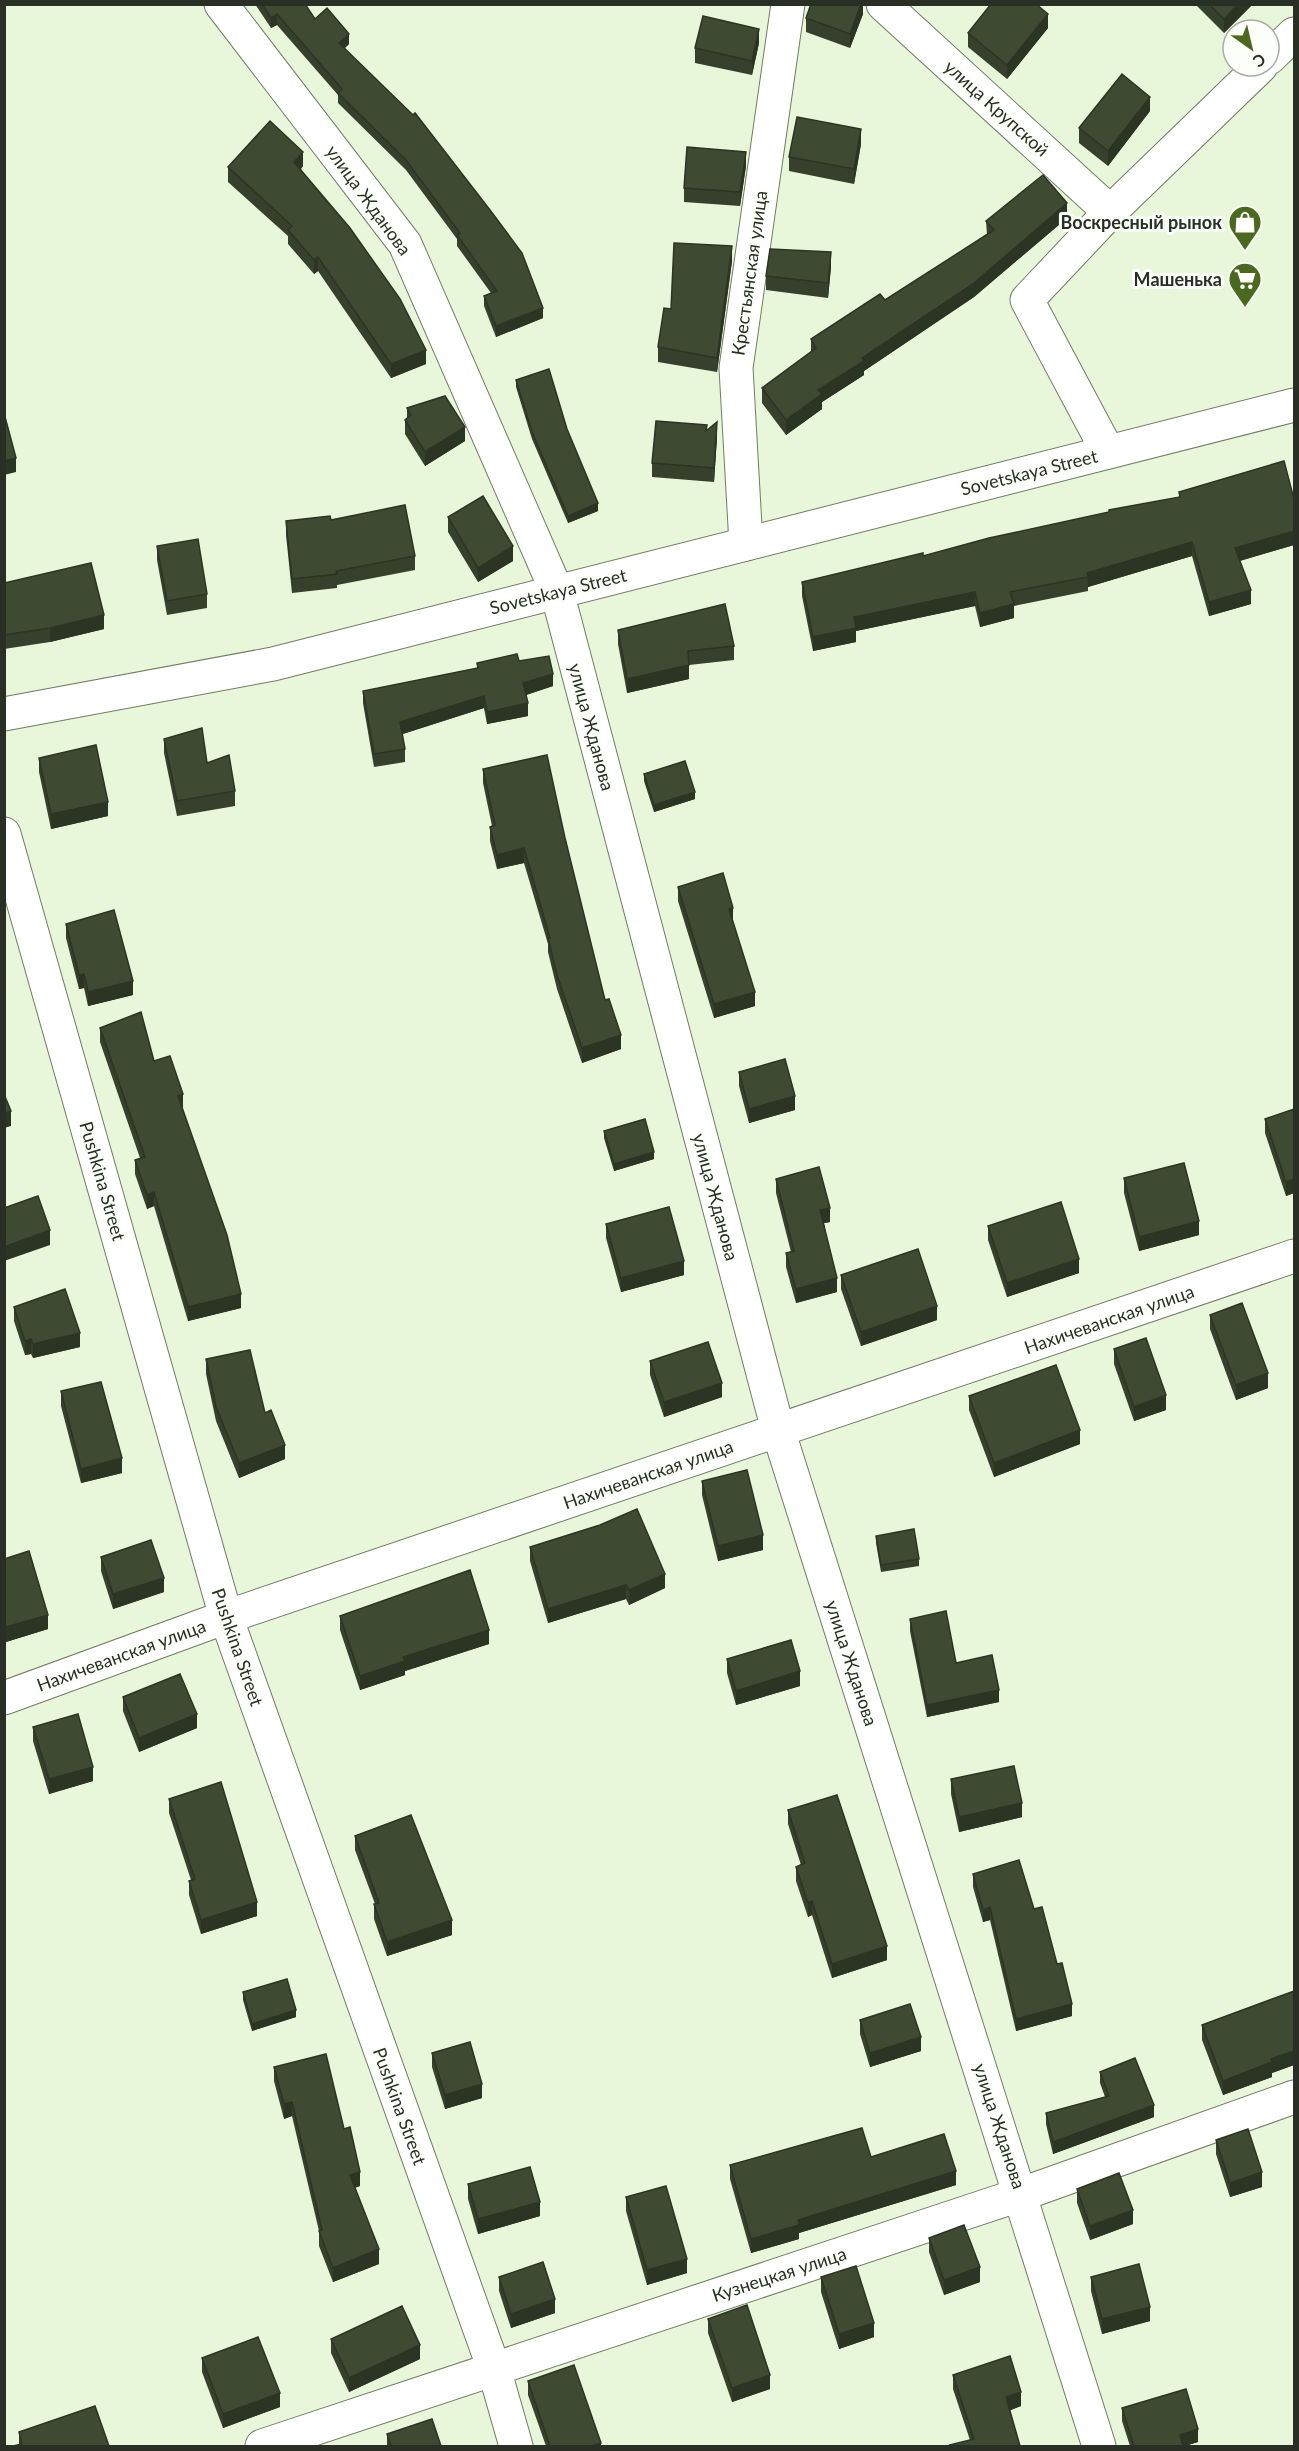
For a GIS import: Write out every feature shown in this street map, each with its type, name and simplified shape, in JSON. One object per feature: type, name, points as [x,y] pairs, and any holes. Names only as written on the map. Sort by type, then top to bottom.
[{"type":"street","name":"улица Жданова","points":[[221,4],[405,244],[557,592],[778,1430],[1022,2194],[1099,2446]]},
{"type":"street","name":"Крестьянская улица","points":[[746,544],[736,368],[788,4]]},
{"type":"street","name":"улица Крупской","points":[[883,4],[1110,212]]},
{"type":"street","points":[[1281,46],[1294,34]]},
{"type":"street","name":"Sovetskaya Street","points":[[1108,452],[1027,300],[1110,212],[1249,78]]},
{"type":"street","name":"Sovetskaya Street","points":[[4,714],[273,664],[1294,405]]},
{"type":"street","name":"Pushkina Street","points":[[4,834],[226,1617],[494,2369],[516,2446]]},
{"type":"street","name":"Нахичеванская улица","points":[[4,1698],[226,1617],[1294,1256]]},
{"type":"street","name":"Кузнецкая улица","points":[[262,2446],[1022,2194],[1294,2097]]},
{"type":"building","points":[[262,4],[305,4],[315,19],[327,8],[349,34],[339,43],[413,115],[415,113],[522,253],[543,308],[496,326],[484,296],[497,291],[457,235],[460,233],[406,160],[338,93],[342,89],[277,14],[271,18]]},
{"type":"building","points":[[811,4],[861,4],[850,34],[806,18]]},
{"type":"building","points":[[991,4],[1036,4],[1048,14],[1007,65],[968,33]]},
{"type":"building","points":[[1209,4],[1238,4],[1225,18]]},
{"type":"building","points":[[703,16],[759,29],[752,61],[695,48]]},
{"type":"building","points":[[1122,74],[1150,97],[1108,151],[1079,128]]},
{"type":"building","points":[[797,117],[861,129],[854,169],[789,157]]},
{"type":"building","points":[[270,121],[303,152],[294,162],[350,228],[400,299],[426,350],[391,364],[318,257],[314,260],[288,230],[292,226],[228,167]]},
{"type":"building","points":[[687,147],[746,152],[740,192],[684,188]]},
{"type":"building","points":[[1043,175],[1067,203],[974,283],[862,358],[864,361],[818,390],[822,394],[786,420],[762,388],[816,348],[811,339],[880,294],[885,300],[994,230],[986,221]]},
{"type":"building","points":[[674,243],[732,246],[717,358],[658,347],[664,308],[671,309]]},
{"type":"building","points":[[770,249],[831,252],[828,283],[766,276]]},
{"type":"building","points":[[549,369],[567,429],[598,503],[568,516],[532,432],[516,380]]},
{"type":"building","points":[[445,396],[465,427],[425,452],[405,420],[411,415],[407,408]]},
{"type":"building","points":[[4,413],[16,458],[4,461]]},
{"type":"building","points":[[656,421],[707,425],[706,431],[717,422],[714,468],[652,463]]},
{"type":"building","points":[[1284,461],[1294,499],[1294,531],[1235,548],[1251,590],[1209,602],[1192,542],[1087,573],[1088,577],[1010,592],[1014,604],[980,613],[975,592],[854,617],[856,628],[813,637],[802,582],[923,553],[923,556],[989,538],[1109,512],[1109,510],[1180,497],[1179,492]]},
{"type":"building","points":[[483,496],[513,546],[478,568],[448,517]]},
{"type":"building","points":[[405,505],[415,556],[336,571],[337,574],[292,579],[286,521],[330,516],[331,520]]},
{"type":"building","points":[[198,539],[207,594],[167,601],[157,546]]},
{"type":"building","points":[[91,563],[104,615],[50,628],[4,635],[4,583]]},
{"type":"building","points":[[725,604],[734,646],[688,651],[689,665],[627,679],[618,630]]},
{"type":"building","points":[[517,654],[519,661],[549,656],[553,674],[523,683],[528,703],[487,712],[484,696],[400,722],[405,749],[374,754],[363,691],[478,668],[477,663]]},
{"type":"building","points":[[202,728],[207,763],[229,755],[235,791],[177,801],[164,739]]},
{"type":"building","points":[[96,745],[108,802],[51,814],[39,758]]},
{"type":"building","points":[[547,755],[605,1000],[609,999],[621,1035],[582,1048],[557,975],[548,938],[550,938],[524,848],[497,855],[490,827],[495,825],[483,769]]},
{"type":"building","points":[[685,761],[695,792],[654,805],[644,774]]},
{"type":"building","points":[[723,873],[733,908],[729,909],[755,992],[714,1004],[678,887]]},
{"type":"building","points":[[114,910],[133,981],[88,992],[84,974],[79,975],[66,924]]},
{"type":"building","points":[[141,1012],[154,1061],[170,1056],[183,1094],[178,1096],[227,1235],[241,1294],[188,1307],[154,1192],[147,1195],[135,1160],[145,1157],[100,1028]]},
{"type":"building","points":[[785,1059],[795,1096],[749,1109],[739,1072]]},
{"type":"building","points":[[4,1094],[11,1111],[4,1114]]},
{"type":"building","points":[[1294,1109],[1294,1179],[1286,1182],[1265,1119]]},
{"type":"building","points":[[645,1119],[654,1152],[614,1164],[604,1131]]},
{"type":"building","points":[[1184,1163],[1199,1221],[1139,1237],[1124,1178]]},
{"type":"building","points":[[819,1167],[830,1208],[820,1210],[837,1278],[796,1289],[786,1253],[794,1251],[776,1179]]},
{"type":"building","points":[[38,1196],[50,1230],[4,1247],[4,1208]]},
{"type":"building","points":[[1061,1202],[1079,1259],[1007,1283],[988,1226]]},
{"type":"building","points":[[669,1207],[684,1261],[621,1278],[606,1224]]},
{"type":"building","points":[[918,1249],[937,1306],[861,1332],[841,1275]]},
{"type":"building","points":[[65,1289],[80,1333],[33,1344],[31,1339],[25,1341],[14,1307]]},
{"type":"building","points":[[1242,1303],[1268,1373],[1236,1385],[1210,1315]]},
{"type":"building","points":[[1146,1338],[1166,1395],[1134,1407],[1114,1349]]},
{"type":"building","points":[[708,1342],[722,1383],[664,1402],[650,1361]]},
{"type":"building","points":[[250,1350],[265,1413],[271,1410],[285,1445],[239,1463],[216,1407],[206,1359]]},
{"type":"building","points":[[1056,1365],[1080,1430],[994,1463],[969,1396]]},
{"type":"building","points":[[101,1382],[122,1458],[81,1469],[61,1391]]},
{"type":"building","points":[[747,1470],[763,1535],[718,1546],[702,1481]]},
{"type":"building","points":[[637,1509],[665,1574],[629,1590],[626,1585],[548,1609],[530,1547],[600,1525]]},
{"type":"building","points":[[914,1529],[919,1559],[881,1565],[876,1536]]},
{"type":"building","points":[[151,1540],[164,1578],[113,1594],[101,1557]]},
{"type":"building","points":[[29,1551],[48,1615],[6,1627],[4,1623],[4,1559]]},
{"type":"building","points":[[470,1570],[489,1630],[403,1657],[405,1661],[360,1676],[340,1616]]},
{"type":"building","points":[[946,1611],[956,1663],[992,1655],[999,1690],[927,1705],[910,1619]]},
{"type":"building","points":[[791,1640],[800,1671],[736,1691],[727,1659]]},
{"type":"building","points":[[180,1674],[197,1714],[139,1738],[123,1697]]},
{"type":"building","points":[[78,1714],[93,1767],[49,1779],[33,1727]]},
{"type":"building","points":[[1014,1766],[1022,1803],[959,1817],[951,1779]]},
{"type":"building","points":[[221,1782],[257,1902],[201,1920],[189,1881],[195,1879],[169,1799]]},
{"type":"building","points":[[837,1795],[887,1946],[832,1964],[812,1901],[808,1903],[796,1867],[805,1863],[788,1810]]},
{"type":"building","points":[[411,1815],[452,1920],[387,1942],[374,1904],[379,1903],[355,1836]]},
{"type":"building","points":[[1019,1860],[1034,1909],[1042,1907],[1057,1964],[1062,1963],[1072,2004],[1016,2019],[990,1907],[983,1910],[973,1874]]},
{"type":"building","points":[[287,1979],[296,2010],[252,2024],[243,1992]]},
{"type":"building","points":[[1294,1991],[1294,2051],[1223,2081],[1202,2025]]},
{"type":"building","points":[[910,2004],[921,2037],[870,2053],[860,2020]]},
{"type":"building","points":[[470,2042],[482,2084],[445,2095],[432,2053]]},
{"type":"building","points":[[326,2054],[344,2129],[350,2127],[360,2172],[350,2175],[379,2249],[333,2268],[319,2231],[322,2230],[292,2102],[284,2104],[274,2067]]},
{"type":"building","points":[[1135,2058],[1154,2105],[1053,2142],[1046,2113],[1109,2096],[1100,2072]]},
{"type":"building","points":[[862,2128],[871,2157],[944,2134],[956,2171],[798,2220],[799,2225],[751,2239],[730,2165]]},
{"type":"building","points":[[1248,2129],[1262,2172],[1230,2183],[1216,2140]]},
{"type":"building","points":[[530,2167],[540,2202],[478,2219],[468,2184]]},
{"type":"building","points":[[1119,2173],[1133,2210],[1090,2226],[1077,2189]]},
{"type":"building","points":[[666,2186],[687,2259],[647,2270],[626,2197]]},
{"type":"building","points":[[964,2225],[980,2267],[944,2280],[929,2238]]},
{"type":"building","points":[[543,2262],[555,2299],[511,2314],[499,2277]]},
{"type":"building","points":[[1139,2264],[1150,2307],[1102,2319],[1091,2277]]},
{"type":"building","points":[[856,2266],[874,2323],[839,2334],[821,2277]]},
{"type":"building","points":[[747,2305],[770,2375],[732,2388],[708,2319]]},
{"type":"building","points":[[402,2306],[420,2345],[349,2378],[331,2339]]},
{"type":"building","points":[[258,2337],[280,2393],[223,2414],[202,2358]]},
{"type":"building","points":[[1010,2356],[1021,2392],[1006,2397],[1020,2446],[951,2446],[974,2439],[953,2375]]},
{"type":"building","points":[[574,2365],[601,2443],[591,2446],[550,2446],[528,2381]]},
{"type":"building","points":[[1186,2389],[1198,2429],[1180,2435],[1183,2446],[1134,2446],[1122,2408]]},
{"type":"building","points":[[95,2406],[109,2446],[13,2446],[22,2444],[19,2432]]},
{"type":"building","points":[[432,2419],[441,2446],[391,2446],[387,2434]]},
{"type":"place","name":"Воскресный рынок","points":[[1245,251]]},
{"type":"place","name":"Машенька","points":[[1245,308]]}]
